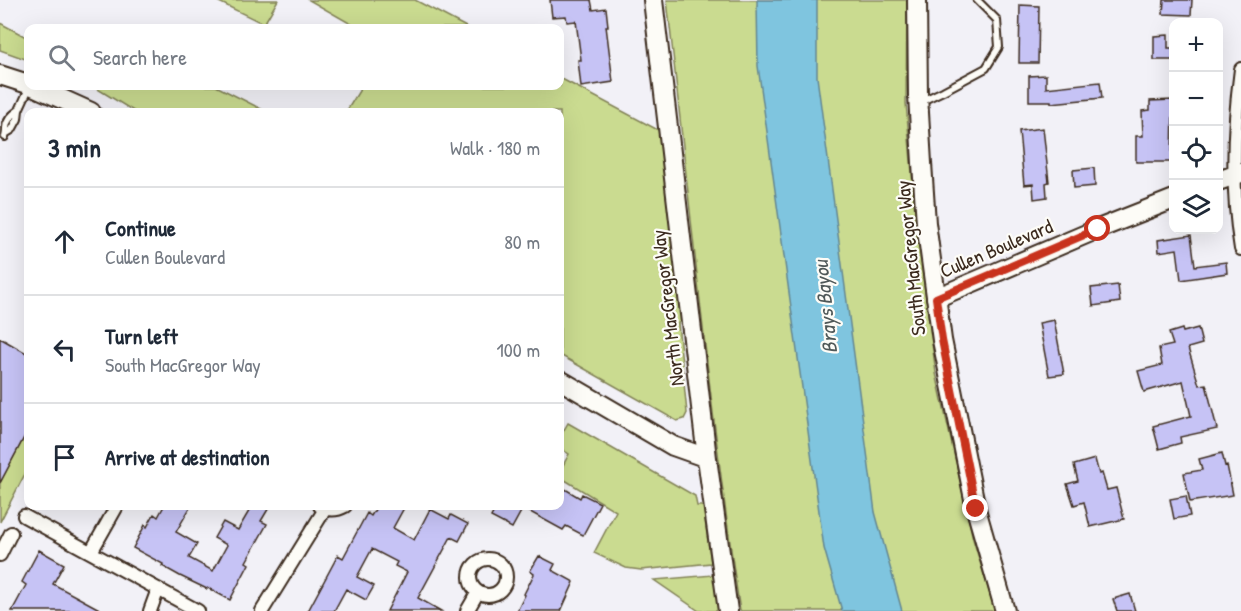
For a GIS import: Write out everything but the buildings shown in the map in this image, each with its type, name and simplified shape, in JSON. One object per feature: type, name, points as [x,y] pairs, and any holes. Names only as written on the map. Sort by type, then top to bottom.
[{"type":"street","name":"North MacGregor Way","points":[[653,0],[707,458],[728,611]]},
{"type":"street","name":"South MacGregor Way","points":[[917,0],[919,102],[926,223],[942,340],[976,509],[1005,611]]},
{"type":"street","points":[[1241,69],[1235,113],[1231,177],[1241,249]]},
{"type":"street","points":[[0,75],[24,83]]},
{"type":"street","points":[[41,90],[82,108]]},
{"type":"street","name":"Cullen Boulevard","points":[[936,298],[1169,201]]},
{"type":"street","points":[[564,382],[673,446],[707,458]]},
{"type":"street","points":[[91,552],[115,510]]},
{"type":"street","points":[[262,611],[321,510]]},
{"type":"street","points":[[24,516],[198,611]]},
{"type":"street","points":[[0,555],[11,533]]},
{"type":"street","points":[[150,611],[158,589]]},
{"type":"street","points":[[467,611],[478,592]]},
{"type":"lane","points":[[919,102],[986,68],[999,47],[997,20],[977,0]]},
{"type":"lane","points":[[6,135],[6,126],[11,115],[19,110],[28,90]]},
{"type":"green space","points":[[215,0],[278,0],[264,24]]},
{"type":"green space","points":[[309,0],[415,0],[460,24],[351,24]]},
{"type":"green space","points":[[667,0],[907,0],[906,103],[917,232],[936,373],[973,539],[995,611],[740,611],[709,382]]},
{"type":"green space","points":[[0,23],[24,36],[24,59],[0,50]]},
{"type":"green space","points":[[564,80],[660,130],[682,322],[678,323],[687,413],[684,419],[677,421],[564,357],[564,108],[348,108],[360,90],[564,90]]},
{"type":"green space","points":[[99,90],[224,90],[259,108],[128,108]]},
{"type":"green space","points":[[568,423],[695,496],[697,506],[703,506],[711,563],[641,570],[626,568],[594,553],[616,511],[564,479],[564,463],[569,454],[564,451],[564,430]]},
{"type":"green space","points":[[24,438],[24,476],[0,522],[0,483]]},
{"type":"green space","points":[[713,575],[719,611],[699,611],[654,580]]},
{"type":"water","name":"Brays Bayou","points":[[757,0],[817,0],[817,77],[875,512],[902,611],[842,611],[824,548],[758,66]]},
{"type":"route","points":[[976,509],[942,340],[936,298],[1098,229]]}]
